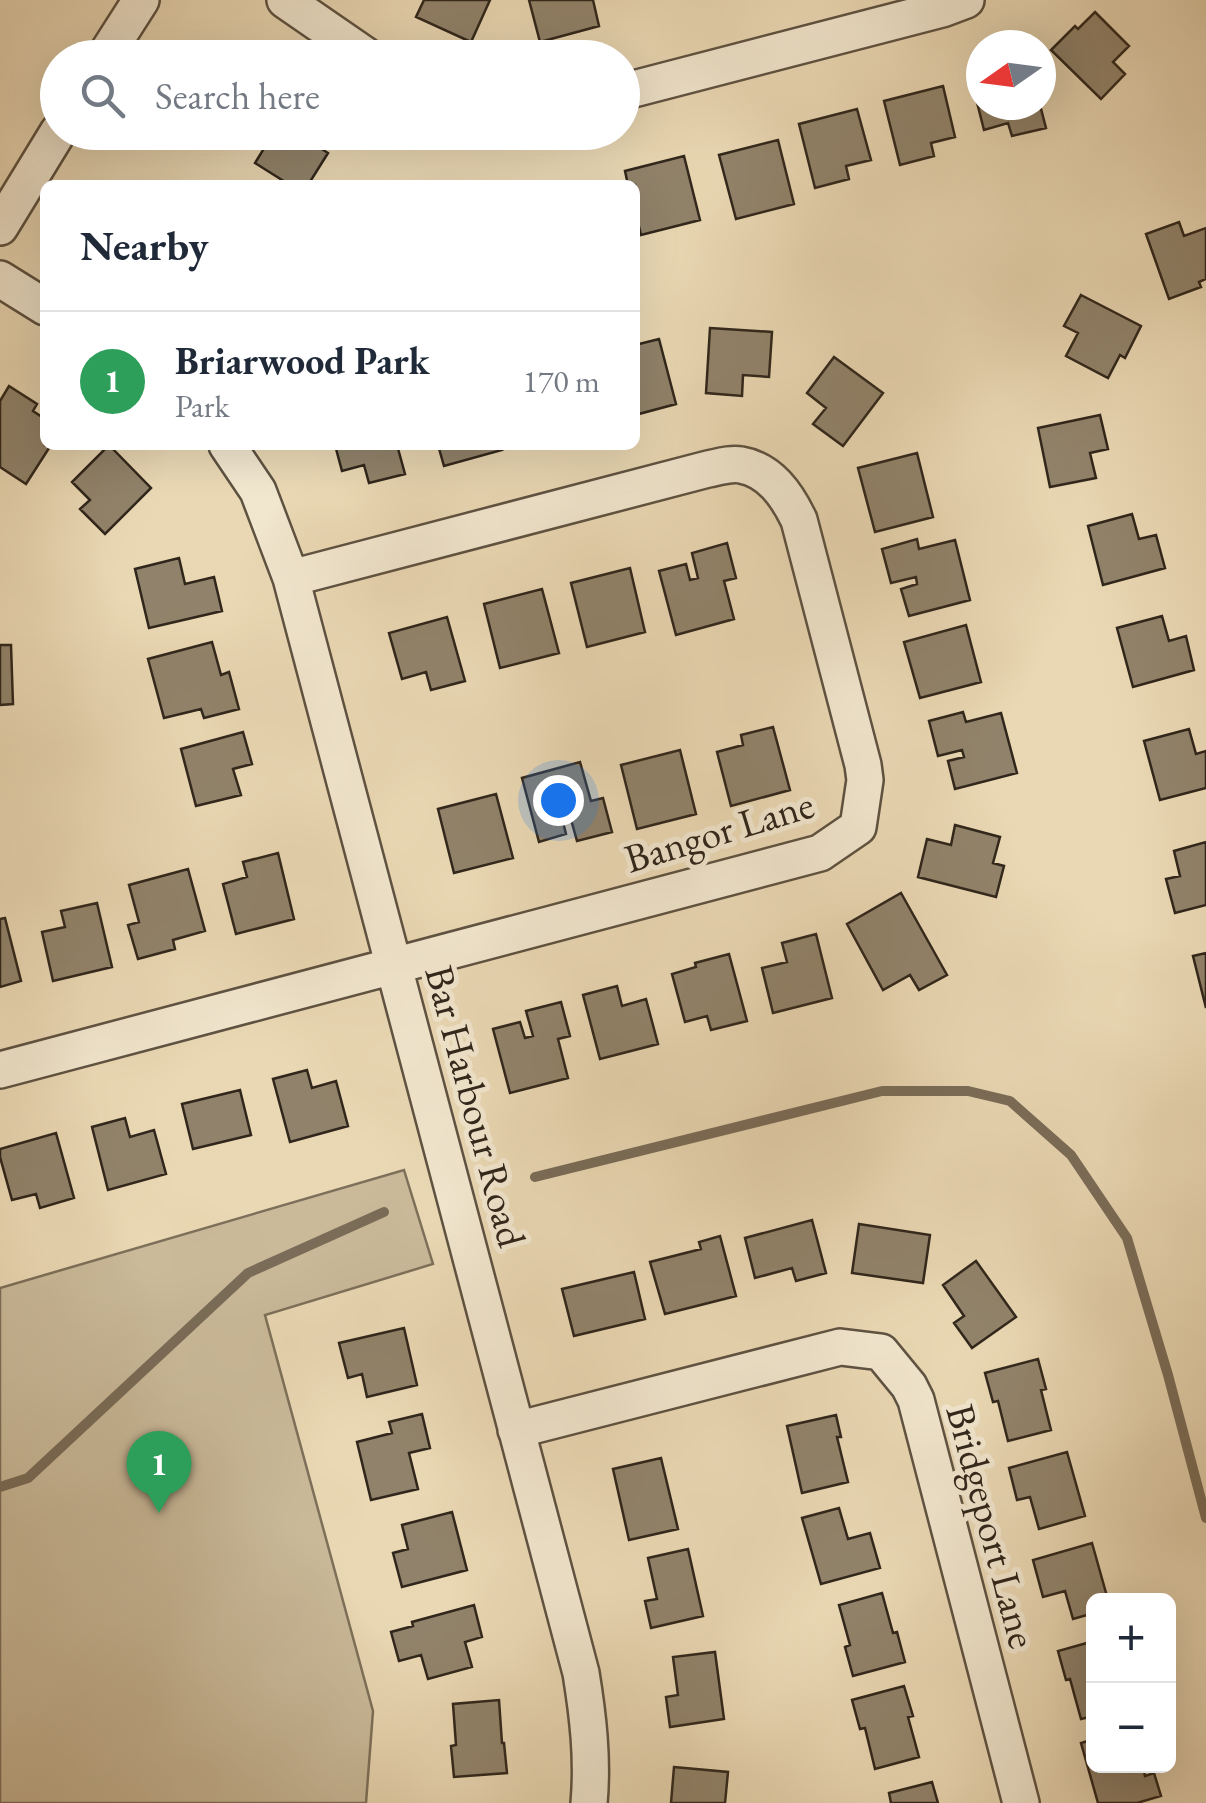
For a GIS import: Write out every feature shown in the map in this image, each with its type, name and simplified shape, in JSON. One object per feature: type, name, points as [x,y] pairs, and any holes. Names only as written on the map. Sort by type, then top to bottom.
[{"type":"street","points":[[115,40],[141,0]]},
{"type":"street","points":[[285,0],[343,40]]},
{"type":"street","points":[[640,87],[966,0]]},
{"type":"street","points":[[0,227],[47,150]]},
{"type":"street","points":[[0,279],[40,304]]},
{"type":"street","name":"Bar Harbour Road","points":[[230,450],[258,491],[292,578],[395,966],[581,1673],[591,1757],[589,1803]]},
{"type":"street","name":"Bangor Lane","points":[[0,1070],[820,852],[858,828],[865,780],[863,765],[804,539],[793,506],[763,472],[738,464],[708,469],[292,578]]},
{"type":"street","name":"Bridgeport Lane","points":[[516,1430],[840,1347],[881,1352],[910,1386],[916,1400],[1021,1803]]},
{"type":"shaded area","points":[[404,1170],[433,1264],[265,1315],[373,1711],[366,1803],[0,1803],[0,1288]]},
{"type":"building","points":[[424,0],[490,0],[472,40],[416,17]]},
{"type":"building","points":[[529,0],[593,0],[599,26],[539,40]]},
{"type":"building","points":[[1095,12],[1129,46],[1113,62],[1125,74],[1101,99],[1056,55],[1056,45],[1075,26],[1078,29]]},
{"type":"building","points":[[943,86],[955,137],[931,143],[934,156],[900,165],[884,101]]},
{"type":"building","points":[[857,109],[871,160],[846,166],[849,179],[815,188],[799,124]]},
{"type":"building","points":[[981,120],[1044,120],[1046,128],[1012,136],[1008,123],[984,130]]},
{"type":"building","points":[[778,140],[794,204],[736,219],[719,155]]},
{"type":"building","points":[[263,150],[328,153],[311,180],[282,180],[255,163]]},
{"type":"building","points":[[684,156],[700,220],[641,235],[640,180],[627,180],[625,171]]},
{"type":"building","points":[[1179,222],[1184,236],[1206,228],[1206,279],[1199,282],[1201,287],[1169,299],[1146,234]]},
{"type":"building","points":[[1081,295],[1141,326],[1125,358],[1120,355],[1108,378],[1066,356],[1078,333],[1064,326]]},
{"type":"building","points":[[710,328],[772,332],[769,377],[743,375],[742,396],[706,393]]},
{"type":"building","points":[[659,339],[676,404],[640,414],[640,344]]},
{"type":"building","points":[[834,357],[883,393],[843,446],[813,424],[826,408],[807,393]]},
{"type":"building","points":[[9,386],[37,404],[33,411],[40,416],[40,450],[48,450],[26,484],[0,467],[0,401]]},
{"type":"building","points":[[1100,415],[1108,449],[1090,453],[1096,478],[1050,487],[1038,428]]},
{"type":"building","points":[[104,450],[114,450],[151,488],[105,534],[80,509],[90,500],[72,482]]},
{"type":"building","points":[[336,450],[398,450],[405,474],[369,483],[364,465],[342,471]]},
{"type":"building","points":[[439,450],[502,450],[444,466]]},
{"type":"building","points":[[917,453],[933,517],[875,532],[858,468]]},
{"type":"building","points":[[1132,514],[1139,539],[1156,535],[1165,568],[1103,585],[1088,526]]},
{"type":"building","points":[[917,539],[919,549],[955,540],[970,600],[909,616],[901,589],[917,584],[916,577],[891,583],[882,549]]},
{"type":"building","points":[[727,543],[736,578],[724,581],[734,619],[676,635],[659,571],[686,564],[690,580],[698,578],[692,553]]},
{"type":"building","points":[[179,558],[185,584],[214,577],[222,611],[149,628],[135,569]]},
{"type":"building","points":[[630,568],[645,632],[587,647],[571,583]]},
{"type":"building","points":[[542,589],[559,653],[500,668],[484,604]]},
{"type":"building","points":[[1162,616],[1169,641],[1186,636],[1194,670],[1133,687],[1117,628]]},
{"type":"building","points":[[447,617],[465,681],[431,690],[426,672],[402,679],[389,633]]},
{"type":"building","points":[[966,625],[981,682],[920,698],[904,642]]},
{"type":"building","points":[[212,642],[221,675],[229,672],[239,709],[204,718],[201,709],[164,718],[148,659]]},
{"type":"building","points":[[0,645],[11,645],[13,704],[0,705]]},
{"type":"building","points":[[963,712],[966,722],[1001,713],[1017,773],[955,789],[948,761],[964,757],[962,750],[938,756],[929,721]]},
{"type":"building","points":[[773,727],[790,790],[731,806],[717,752],[743,745],[741,735]]},
{"type":"building","points":[[1189,729],[1196,754],[1206,751],[1206,788],[1160,800],[1144,741]]},
{"type":"building","points":[[243,732],[252,764],[233,769],[241,795],[196,806],[181,749]]},
{"type":"building","points":[[680,750],[696,814],[637,829],[621,765]]},
{"type":"building","points":[[580,762],[591,801],[603,798],[612,832],[577,841],[570,816],[562,818],[566,834],[539,842],[522,778]]},
{"type":"building","points":[[496,794],[513,858],[454,873],[438,809]]},
{"type":"building","points":[[955,825],[1000,837],[993,863],[1004,866],[996,897],[918,877],[927,839],[951,845]]},
{"type":"building","points":[[1206,842],[1206,905],[1175,913],[1166,879],[1180,876],[1174,851]]},
{"type":"building","points":[[278,853],[294,919],[236,934],[223,884],[247,877],[243,862]]},
{"type":"building","points":[[188,869],[205,931],[173,940],[175,949],[138,959],[128,925],[139,922],[129,885]]},
{"type":"building","points":[[901,893],[947,975],[919,990],[910,975],[883,990],[847,924]]},
{"type":"building","points":[[97,903],[112,967],[53,981],[42,932],[65,927],[61,911]]},
{"type":"building","points":[[5,918],[21,981],[0,987],[0,919]]},
{"type":"building","points":[[816,934],[832,998],[773,1013],[762,968],[787,962],[782,943]]},
{"type":"building","points":[[1206,953],[1206,1008],[1193,956]]},
{"type":"building","points":[[729,954],[747,1021],[711,1030],[707,1016],[685,1022],[672,974]]},
{"type":"building","points":[[617,986],[622,1006],[646,999],[658,1044],[600,1059],[583,995]]},
{"type":"building","points":[[561,1002],[570,1036],[558,1039],[568,1078],[510,1093],[493,1029],[520,1022],[525,1038],[533,1036],[526,1011]]},
{"type":"building","points":[[307,1070],[312,1088],[336,1081],[348,1126],[290,1142],[273,1079]]},
{"type":"building","points":[[240,1090],[251,1135],[193,1149],[182,1104]]},
{"type":"building","points":[[125,1118],[130,1137],[154,1130],[166,1174],[108,1190],[92,1127]]},
{"type":"building","points":[[56,1133],[74,1198],[40,1208],[36,1194],[12,1200],[0,1149]]},
{"type":"building","points":[[812,1220],[826,1273],[796,1281],[792,1268],[755,1278],[745,1238]]},
{"type":"building","points":[[859,1224],[930,1235],[923,1283],[852,1273]]},
{"type":"building","points":[[720,1236],[736,1296],[665,1314],[650,1262],[701,1249],[699,1242]]},
{"type":"building","points":[[976,1261],[1016,1317],[972,1348],[954,1323],[964,1316],[943,1285]]},
{"type":"building","points":[[634,1272],[645,1319],[574,1336],[562,1289]]},
{"type":"building","points":[[404,1328],[417,1385],[367,1397],[362,1374],[348,1378],[339,1343]]},
{"type":"building","points":[[1038,1359],[1051,1430],[1008,1441],[998,1401],[993,1402],[985,1373]]},
{"type":"building","points":[[422,1414],[430,1448],[409,1453],[418,1489],[371,1500],[357,1442],[392,1433],[389,1422]]},
{"type":"building","points":[[836,1415],[848,1482],[802,1493],[787,1426]]},
{"type":"building","points":[[1067,1452],[1085,1516],[1039,1529],[1030,1497],[1017,1500],[1009,1468]]},
{"type":"building","points":[[661,1458],[678,1529],[629,1540],[613,1469]]},
{"type":"building","points":[[839,1508],[848,1539],[870,1533],[880,1568],[821,1584],[802,1518]]},
{"type":"building","points":[[452,1512],[467,1570],[402,1587],[393,1553],[408,1549],[402,1525]]},
{"type":"building","points":[[1092,1543],[1106,1593],[1086,1593],[1086,1615],[1073,1619],[1065,1591],[1043,1597],[1033,1560]]},
{"type":"building","points":[[688,1549],[703,1616],[651,1628],[645,1601],[657,1599],[648,1558]]},
{"type":"building","points":[[882,1593],[905,1662],[853,1676],[845,1647],[850,1645],[839,1605]]},
{"type":"building","points":[[474,1605],[482,1637],[465,1642],[472,1667],[428,1679],[421,1655],[399,1661],[391,1632],[413,1626],[412,1622]]},
{"type":"building","points":[[1086,1643],[1086,1718],[1081,1719],[1058,1651]]},
{"type":"building","points":[[715,1652],[724,1719],[670,1727],[666,1697],[678,1695],[673,1657]]},
{"type":"building","points":[[904,1686],[919,1757],[875,1769],[865,1728],[860,1729],[852,1700]]},
{"type":"building","points":[[499,1700],[507,1773],[454,1777],[453,1704]]},
{"type":"building","points":[[674,1767],[728,1772],[725,1803],[671,1803]]},
{"type":"building","points":[[1090,1773],[1154,1773],[1161,1796],[1137,1803],[1098,1803]]},
{"type":"building","points":[[932,1782],[938,1803],[891,1803],[889,1793]]},
{"type":"waterway","points":[[535,1177],[882,1091],[968,1091],[1010,1101],[1071,1155],[1127,1238],[1206,1518]]},
{"type":"waterway","points":[[0,1487],[28,1478],[248,1273],[384,1212]]},
{"type":"place","name":"Briarwood Park","points":[[159,1513]]}]
